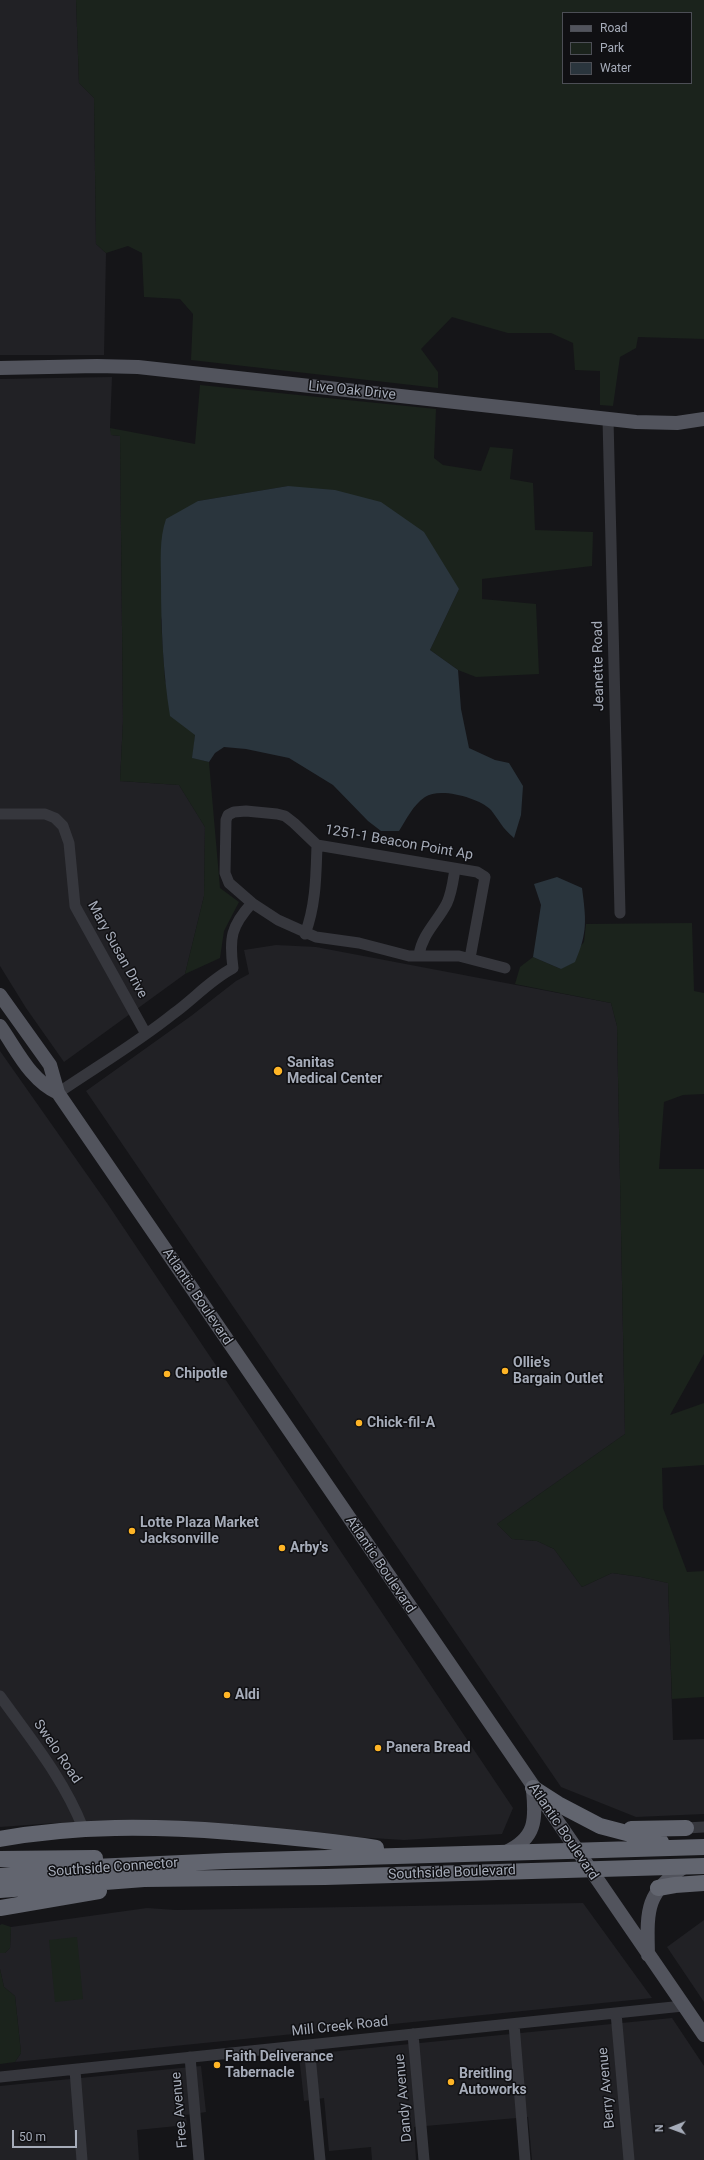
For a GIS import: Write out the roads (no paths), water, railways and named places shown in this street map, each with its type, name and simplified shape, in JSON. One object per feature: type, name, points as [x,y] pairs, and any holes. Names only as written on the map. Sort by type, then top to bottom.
[{"type":"highway","points":[[533,1788],[558,1804],[600,1826],[688,1848]]},
{"type":"highway","points":[[600,1826],[640,1830],[686,1828]]},
{"type":"highway","points":[[0,1839],[83,1828],[175,1828],[320,1839],[411,1854]]},
{"type":"highway","name":"Southside Boulevard","points":[[226,1861],[411,1854],[704,1847]]},
{"type":"highway","points":[[0,1859],[148,1859],[226,1861]]},
{"type":"highway","name":"Southside Connector","points":[[0,1876],[94,1868],[226,1861]]},
{"type":"highway","name":"Southside Boulevard","points":[[200,1879],[704,1866]]},
{"type":"highway","name":"Southside Connector","points":[[0,1890],[144,1879],[200,1879]]},
{"type":"highway","points":[[0,1908],[93,1892],[200,1879]]},
{"type":"highway","points":[[658,1888],[704,1883]]},
{"type":"main road","name":"Live Oak Drive","points":[[0,368],[97,366],[138,367],[608,419],[662,423],[704,419]]},
{"type":"main road","name":"Atlantic Boulevard","points":[[0,995],[50,1065],[58,1094],[589,1870],[704,2035]]},
{"type":"main road","name":"Atlantic Boulevard","points":[[0,1026],[34,1076],[45,1086],[58,1094]]},
{"type":"main road","points":[[506,1852],[524,1842],[532,1828],[535,1810],[533,1788]]},
{"type":"main road","points":[[648,1955],[648,1914],[658,1888],[684,1867]]},
{"type":"street","name":"Jeanette Road","points":[[608,419],[620,913]]},
{"type":"street","name":"1251-1 Beacon Point Ap","points":[[246,811],[285,816],[317,845],[477,872],[485,877],[470,958],[419,955],[409,956],[359,943],[320,938],[305,934],[252,903],[230,883],[225,873],[226,820],[228,815],[234,812],[246,811]]},
{"type":"street","name":"Mary Susan Drive","points":[[0,814],[45,814],[55,818],[63,826],[69,843],[75,906],[146,1034]]},
{"type":"street","points":[[305,934],[309,923],[316,888],[317,845]]},
{"type":"street","points":[[419,955],[420,946],[426,934],[446,904],[451,891],[455,869]]},
{"type":"street","points":[[58,1094],[174,1014],[209,983],[233,968],[231,948],[232,934],[236,923],[252,903]]},
{"type":"street","points":[[470,958],[505,968]]},
{"type":"street","name":"Swelo Road","points":[[0,1696],[61,1783],[74,1806],[83,1828]]},
{"type":"street","points":[[686,1828],[704,1827]]},
{"type":"street","name":"Mill Creek Road","points":[[0,2078],[683,2006]]},
{"type":"street","name":"Berry Avenue","points":[[616,2013],[628,2160]]},
{"type":"street","points":[[514,2024],[525,2160]]},
{"type":"street","name":"Dandy Avenue","points":[[413,2034],[424,2160]]},
{"type":"street","points":[[309,2045],[320,2160]]},
{"type":"street","name":"Free Avenue","points":[[190,2057],[199,2160]]},
{"type":"street","points":[[75,2070],[82,2160]]},
{"type":"water","points":[[288,486],[335,490],[381,502],[424,532],[459,589],[430,650],[458,670],[461,709],[469,748],[495,760],[509,763],[523,786],[521,815],[514,838],[491,810],[478,802],[459,795],[440,793],[425,797],[413,808],[399,831],[381,831],[368,821],[333,785],[289,758],[246,749],[224,747],[215,753],[209,762],[192,758],[195,735],[170,716],[164,666],[161,599],[161,542],[166,519],[198,501]]},
{"type":"water","points":[[557,877],[582,888],[585,917],[584,934],[575,962],[561,969],[533,957],[541,905],[534,884]]},
{"type":"place","name":"Sanitas Medical Center","points":[[278,1071]]},
{"type":"place","name":"Ollie's Bargain Outlet","points":[[505,1371]]},
{"type":"place","name":"Chipotle","points":[[167,1374]]},
{"type":"place","name":"Chick-fil-A","points":[[359,1423]]},
{"type":"place","name":"Lotte Plaza Market Jacksonville","points":[[132,1531]]},
{"type":"place","name":"Arby's","points":[[282,1548]]},
{"type":"place","name":"Aldi","points":[[227,1695]]},
{"type":"place","name":"Panera Bread","points":[[378,1748]]},
{"type":"place","name":"Faith Deliverance Tabernacle","points":[[217,2065]]},
{"type":"place","name":"Breitling Autoworks","points":[[451,2082]]}]
